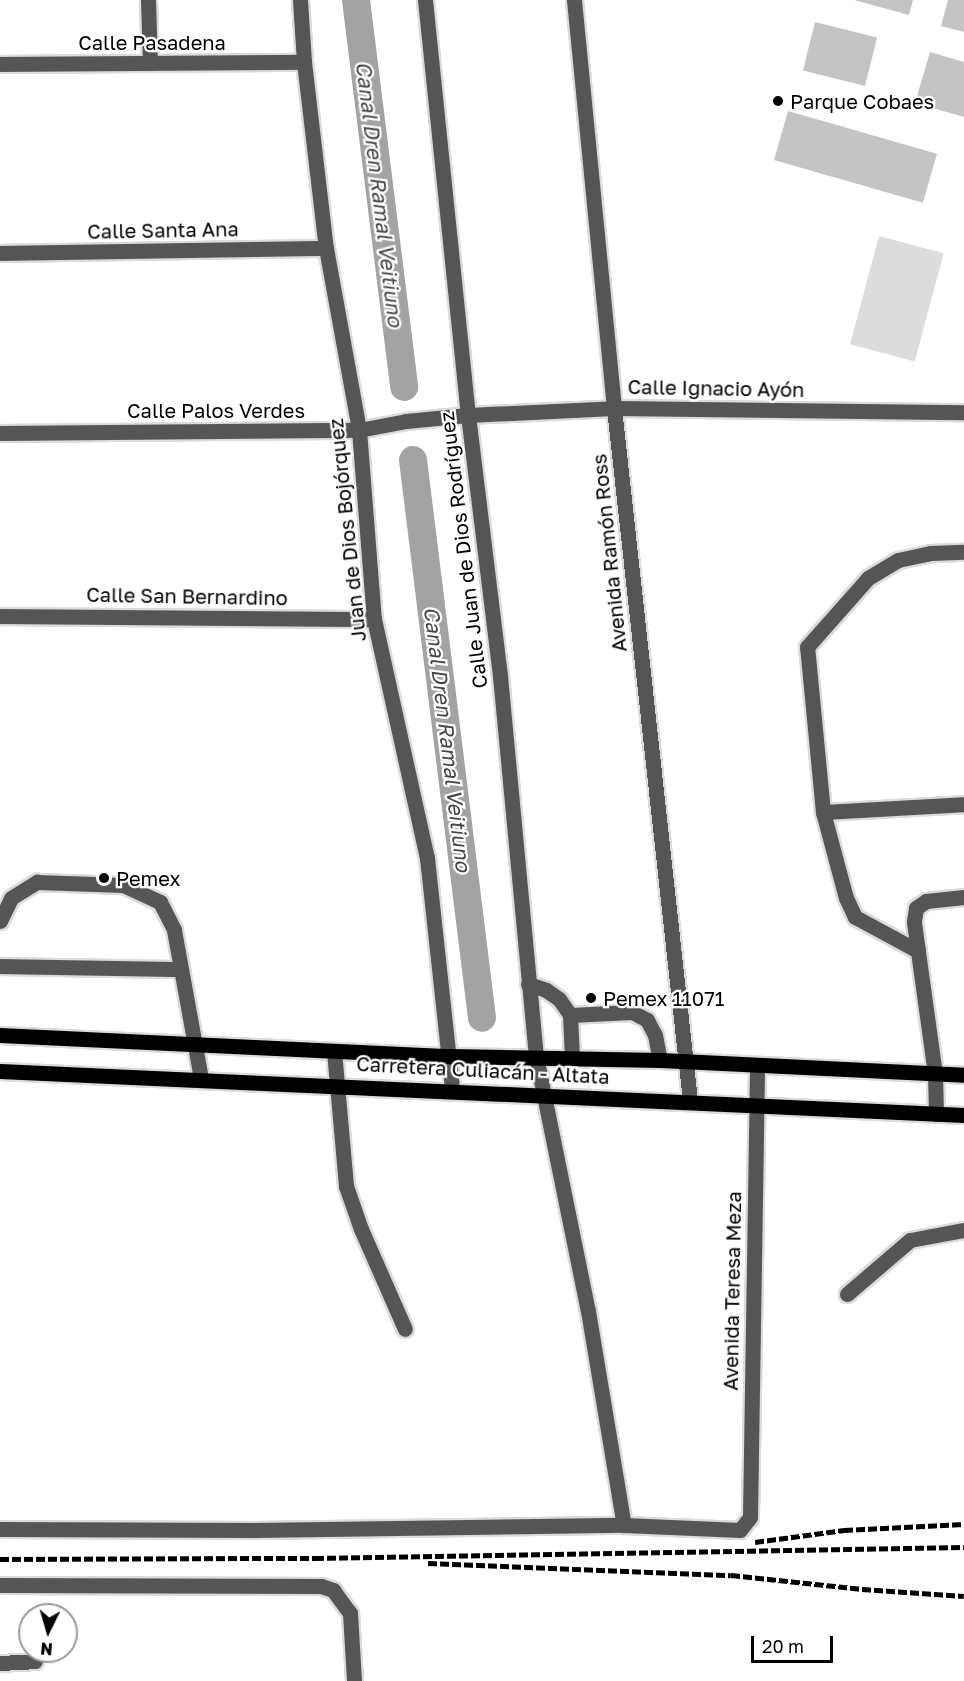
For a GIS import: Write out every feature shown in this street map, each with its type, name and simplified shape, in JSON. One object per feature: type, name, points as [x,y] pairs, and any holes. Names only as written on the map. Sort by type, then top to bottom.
[{"type":"main road","name":"Carretera Culiacán - Altata","points":[[0,1035],[450,1056],[660,1060],[964,1075]]},
{"type":"main road","name":"Carretera Culiacán - Altata","points":[[0,1071],[545,1094],[964,1115]]},
{"type":"street","points":[[148,0],[150,63]]},
{"type":"street","name":"Juan de Dios Bojórquez","points":[[300,0],[304,62],[326,248],[359,430],[374,619],[427,858],[452,1090]]},
{"type":"street","name":"Calle Juan de Dios Rodríguez","points":[[424,0],[468,415],[500,676],[536,1056],[588,1311],[624,1525]]},
{"type":"street","name":"Avenida Ramón Ross","points":[[573,0],[614,408],[690,1101]]},
{"type":"street","name":"Calle Pasadena","points":[[0,64],[304,62]]},
{"type":"street","name":"Calle Santa Ana","points":[[0,253],[326,248]]},
{"type":"street","name":"Calle Ignacio Ayón","points":[[468,415],[614,408],[964,412]]},
{"type":"street","name":"Calle Palos Verdes","points":[[0,433],[359,430],[406,421],[468,415]]},
{"type":"street","points":[[918,951],[855,917],[849,908],[823,812],[807,647],[868,578],[898,560],[930,553],[964,552]]},
{"type":"street","name":"Calle San Bernardino","points":[[0,616],[374,619]]},
{"type":"street","points":[[823,812],[964,804]]},
{"type":"street","points":[[0,921],[11,898],[37,882],[123,885],[160,902],[174,930],[201,1079]]},
{"type":"street","points":[[936,1114],[935,1074],[914,921],[916,908],[926,901],[964,897]]},
{"type":"street","points":[[0,966],[180,969]]},
{"type":"street","points":[[528,984],[546,990],[560,999],[570,1015],[572,1058]]},
{"type":"street","points":[[570,1015],[632,1012],[647,1020],[655,1035],[660,1060]]},
{"type":"street","points":[[334,1050],[335,1085],[346,1186],[361,1229],[405,1329]]},
{"type":"street","name":"Avenida Teresa Meza","points":[[624,1525],[740,1530],[750,1517],[756,1065]]},
{"type":"street","points":[[847,1294],[910,1240],[964,1230]]},
{"type":"street","points":[[0,1529],[254,1530],[624,1525]]},
{"type":"street","points":[[0,1585],[321,1586],[333,1590],[350,1613],[354,1681]]},
{"type":"street","points":[[0,1663],[18,1662]]},
{"type":"shaded area","points":[[879,236],[944,253],[915,362],[850,344]]},
{"type":"building","points":[[854,0],[913,0],[909,15]]},
{"type":"building","points":[[948,0],[964,0],[964,32],[941,26]]},
{"type":"building","points":[[815,22],[877,37],[865,86],[803,71]]},
{"type":"building","points":[[930,52],[964,62],[964,117],[915,103]]},
{"type":"building","points":[[788,111],[937,154],[923,203],[774,160]]},
{"type":"waterway","name":"Canal Dren Ramal Veitiuno","points":[[356,0],[404,387]]},
{"type":"waterway","name":"Canal Dren Ramal Veitiuno","points":[[413,460],[482,1018]]},
{"type":"railway","points":[[755,1542],[844,1530],[964,1524]]},
{"type":"railway","points":[[0,1559],[315,1558],[964,1547]]},
{"type":"railway","points":[[428,1563],[731,1575],[862,1589],[964,1596]]},
{"type":"place","name":"Parque Cobaes","points":[[778,101]]},
{"type":"place","name":"Pemex","points":[[104,878]]},
{"type":"place","name":"Pemex 11071","points":[[591,998]]}]
